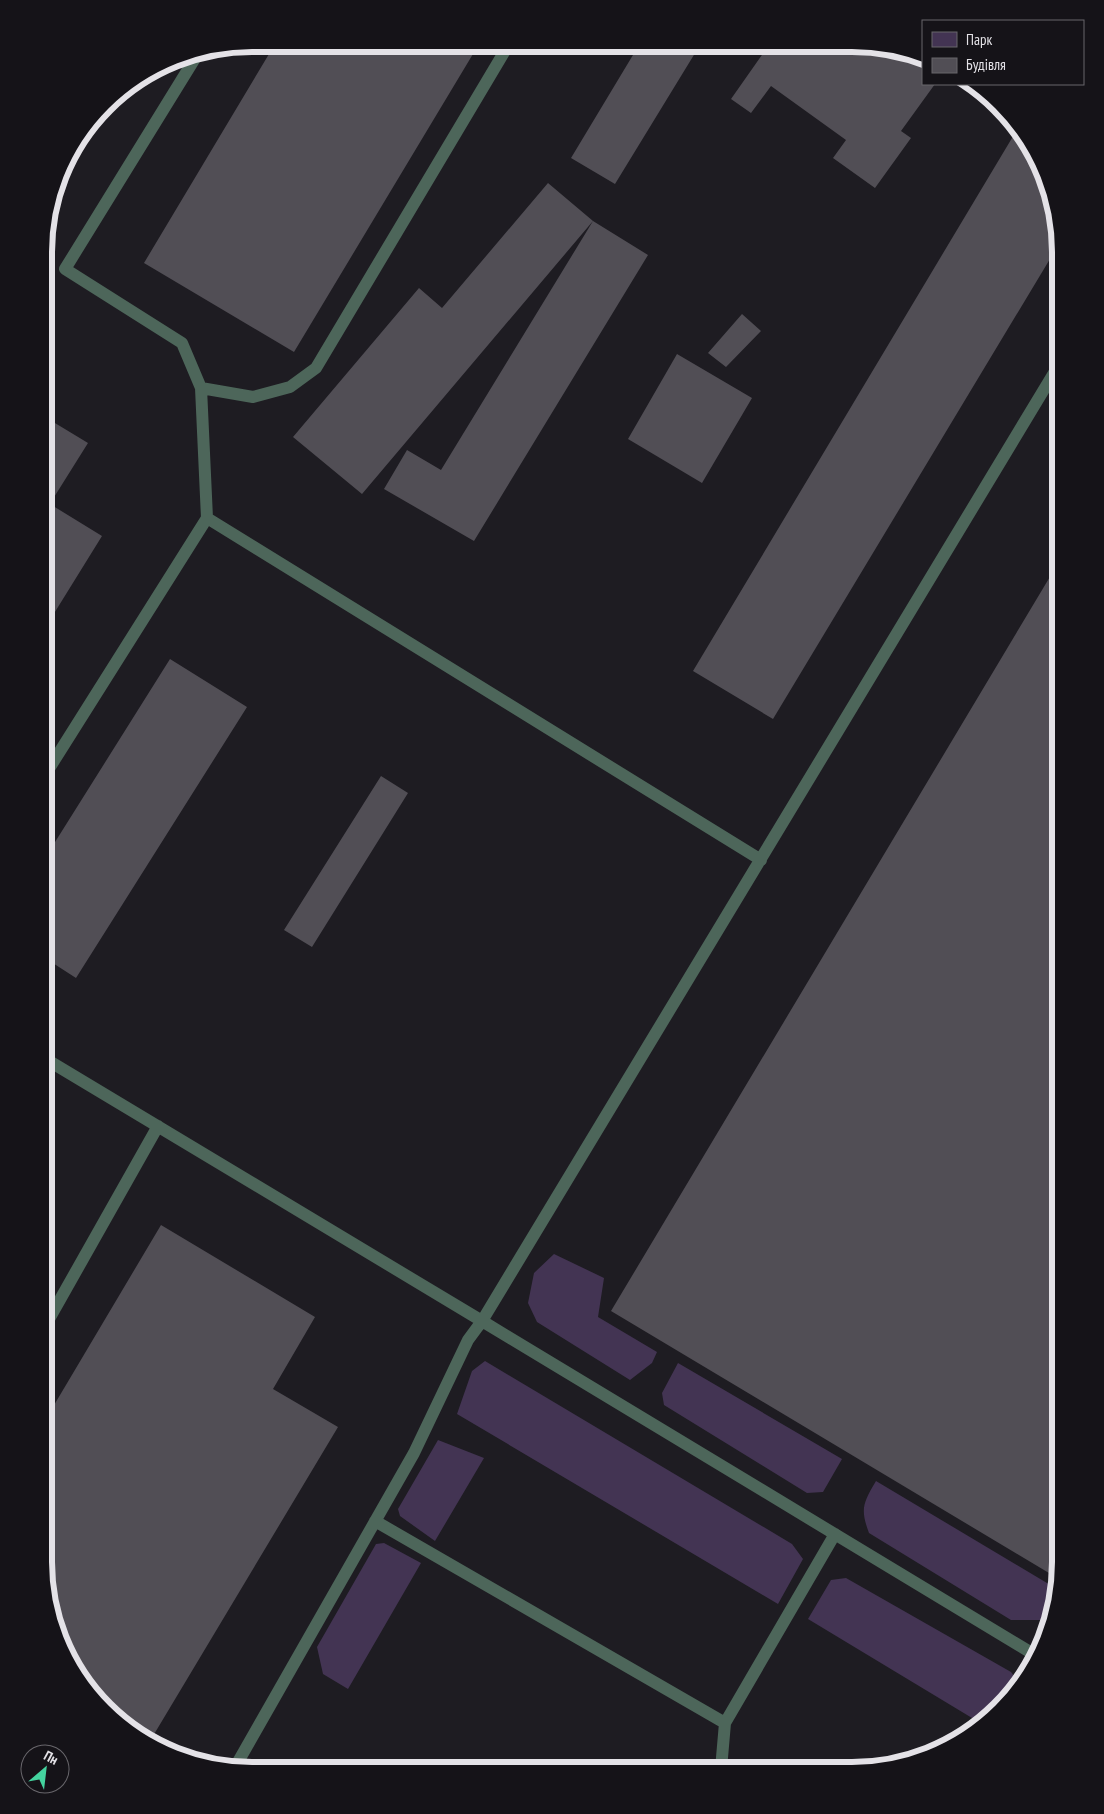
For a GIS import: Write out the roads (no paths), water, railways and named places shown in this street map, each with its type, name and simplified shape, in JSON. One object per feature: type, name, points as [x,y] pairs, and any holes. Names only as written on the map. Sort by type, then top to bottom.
[{"type":"lane","points":[[201,388],[253,397],[290,386],[316,368],[505,52]]},
{"type":"lane","points":[[52,765],[207,518],[201,388],[182,343],[65,269],[193,61]]},
{"type":"lane","points":[[238,1761],[414,1453],[468,1340],[482,1321],[1052,376]]},
{"type":"lane","points":[[207,518],[761,860]]},
{"type":"lane","points":[[52,1063],[1031,1651]]},
{"type":"lane","points":[[52,1314],[158,1126]]},
{"type":"lane","points":[[375,1522],[725,1723]]},
{"type":"lane","points":[[723,1762],[725,1723],[836,1534]]}]
